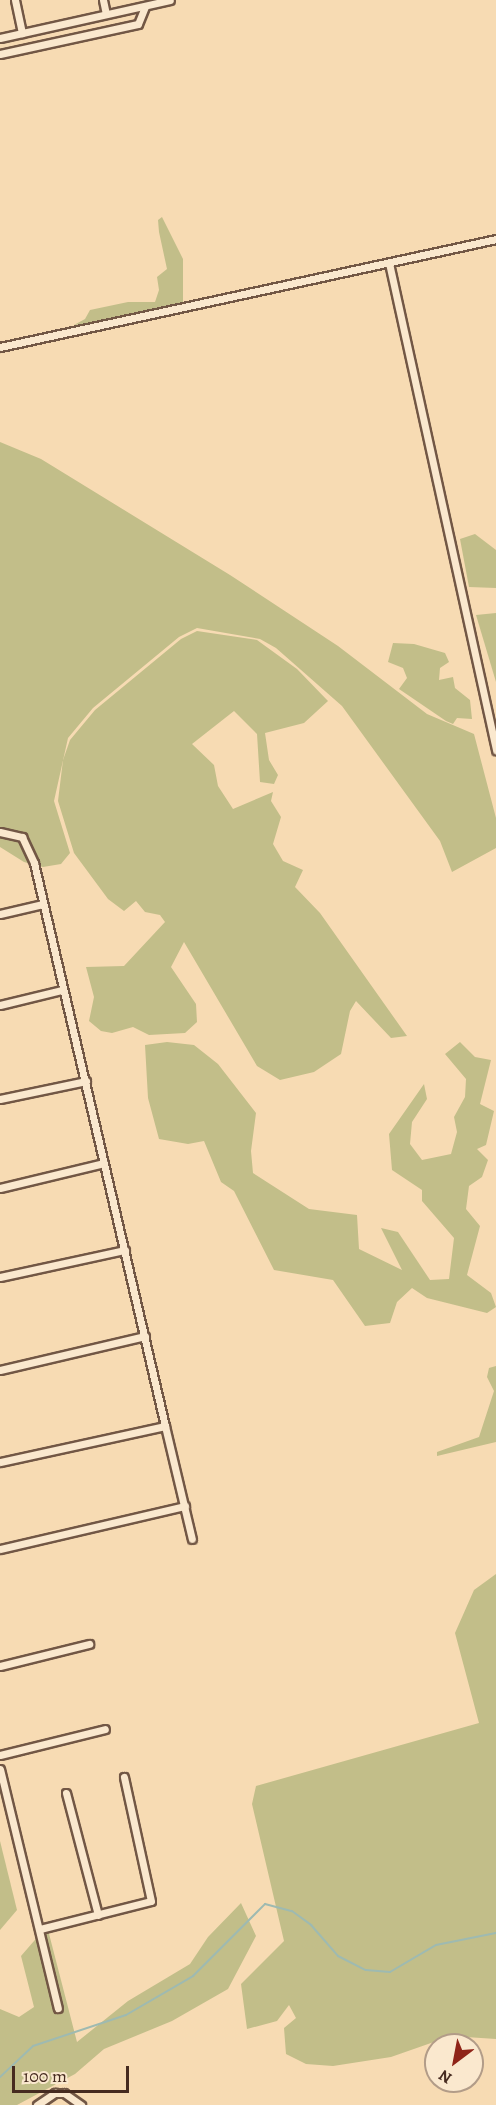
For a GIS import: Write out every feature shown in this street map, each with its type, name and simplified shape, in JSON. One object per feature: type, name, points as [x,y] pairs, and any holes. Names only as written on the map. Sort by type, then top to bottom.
[{"type":"street","points":[[15,0],[22,33]]},
{"type":"street","points":[[103,0],[106,14]]},
{"type":"street","points":[[0,38],[170,0]]},
{"type":"street","points":[[0,54],[138,24],[145,7]]},
{"type":"street","points":[[64,23],[68,39]]},
{"type":"street","points":[[0,346],[496,239]]},
{"type":"street","points":[[389,263],[496,750]]},
{"type":"street","points":[[0,832],[22,837],[34,863],[192,1539]]},
{"type":"street","points":[[0,914],[43,904]]},
{"type":"street","points":[[0,1005],[62,990]]},
{"type":"street","points":[[0,1099],[86,1081]]},
{"type":"street","points":[[0,1188],[104,1163]]},
{"type":"street","points":[[0,1277],[125,1250]]},
{"type":"street","points":[[0,1370],[145,1336]]},
{"type":"street","points":[[0,1462],[165,1426]]},
{"type":"street","points":[[0,1550],[185,1506]]},
{"type":"street","points":[[0,1666],[89,1644]]},
{"type":"street","points":[[0,1755],[105,1729]]},
{"type":"street","points":[[0,1769],[58,2008]]},
{"type":"street","points":[[40,1929],[151,1901],[124,1777]]},
{"type":"street","points":[[66,1793],[99,1915]]},
{"type":"street","points":[[37,2105],[55,2093],[64,2093],[81,2105]]},
{"type":"shaded area","points":[[162,217],[183,259],[183,303],[108,322],[74,325],[85,319],[90,310],[128,302],[155,302],[159,290],[157,277],[167,269],[159,232],[158,220]]},
{"type":"shaded area","points":[[0,442],[41,459],[230,575],[338,646],[427,714],[474,734],[496,818],[496,848],[452,872],[440,841],[342,706],[276,648],[260,639],[197,628],[179,637],[93,708],[68,738],[54,801],[70,853],[61,864],[43,867],[24,862],[0,847]]},
{"type":"shaded area","points":[[475,534],[496,550],[496,588],[469,587],[460,539]]},
{"type":"shaded area","points":[[496,613],[496,682],[476,615]]},
{"type":"shaded area","points":[[197,631],[257,640],[297,669],[328,701],[304,723],[265,733],[269,760],[278,775],[274,784],[260,782],[257,734],[234,711],[192,744],[214,765],[218,786],[233,809],[273,792],[271,801],[281,817],[273,844],[283,861],[303,870],[295,887],[320,913],[407,1036],[391,1038],[356,1001],[350,1011],[341,1054],[314,1072],[280,1080],[257,1066],[184,942],[171,967],[196,1004],[197,1022],[185,1033],[149,1035],[133,1027],[112,1033],[101,1031],[89,1021],[94,997],[86,967],[124,966],[165,922],[160,915],[145,912],[136,901],[124,911],[108,899],[74,853],[58,801],[63,760],[70,740],[95,710],[181,639]]},
{"type":"shaded area","points":[[393,643],[414,644],[445,653],[449,662],[440,668],[439,680],[453,677],[455,688],[470,700],[472,719],[457,718],[453,724],[399,689],[407,678],[403,668],[388,662]]},
{"type":"shaded area","points":[[167,1042],[194,1045],[218,1064],[256,1113],[251,1151],[253,1173],[309,1209],[357,1215],[359,1249],[402,1270],[381,1228],[398,1232],[430,1280],[449,1279],[454,1238],[422,1201],[422,1190],[392,1170],[389,1134],[424,1084],[427,1099],[412,1122],[410,1144],[422,1160],[451,1154],[457,1132],[454,1117],[465,1097],[466,1079],[445,1054],[460,1042],[475,1057],[491,1060],[480,1104],[494,1111],[486,1145],[477,1149],[488,1160],[482,1177],[469,1186],[466,1209],[480,1226],[467,1275],[491,1293],[496,1307],[487,1313],[427,1298],[412,1288],[397,1302],[390,1323],[365,1326],[333,1280],[274,1270],[234,1191],[221,1182],[204,1141],[188,1144],[159,1139],[148,1098],[145,1045]]},
{"type":"shaded area","points":[[496,1366],[496,1442],[437,1456],[437,1452],[479,1437],[494,1391],[487,1377],[489,1368]]},
{"type":"shaded area","points":[[496,1574],[496,2039],[484,2038],[484,2033],[424,2033],[424,2045],[391,2057],[333,2066],[306,2064],[286,2054],[284,2028],[296,2018],[289,2005],[277,2021],[247,2029],[241,1984],[284,1941],[252,1804],[256,1786],[479,1723],[455,1633],[474,1590]]},
{"type":"shaded area","points":[[0,1841],[17,1910],[0,1930]]},
{"type":"shaded area","points":[[241,1903],[256,1936],[228,1989],[172,2021],[104,2049],[75,2074],[17,2105],[0,2105],[0,2009],[19,2017],[34,2007],[21,1956],[47,1926],[77,2042],[128,2001],[190,1964],[208,1937]]},
{"type":"waterway","points":[[0,2077],[33,2046],[126,2015],[193,1976],[265,1904],[292,1911],[311,1925],[338,1956],[366,1970],[390,1972],[436,1945],[496,1933]]}]
